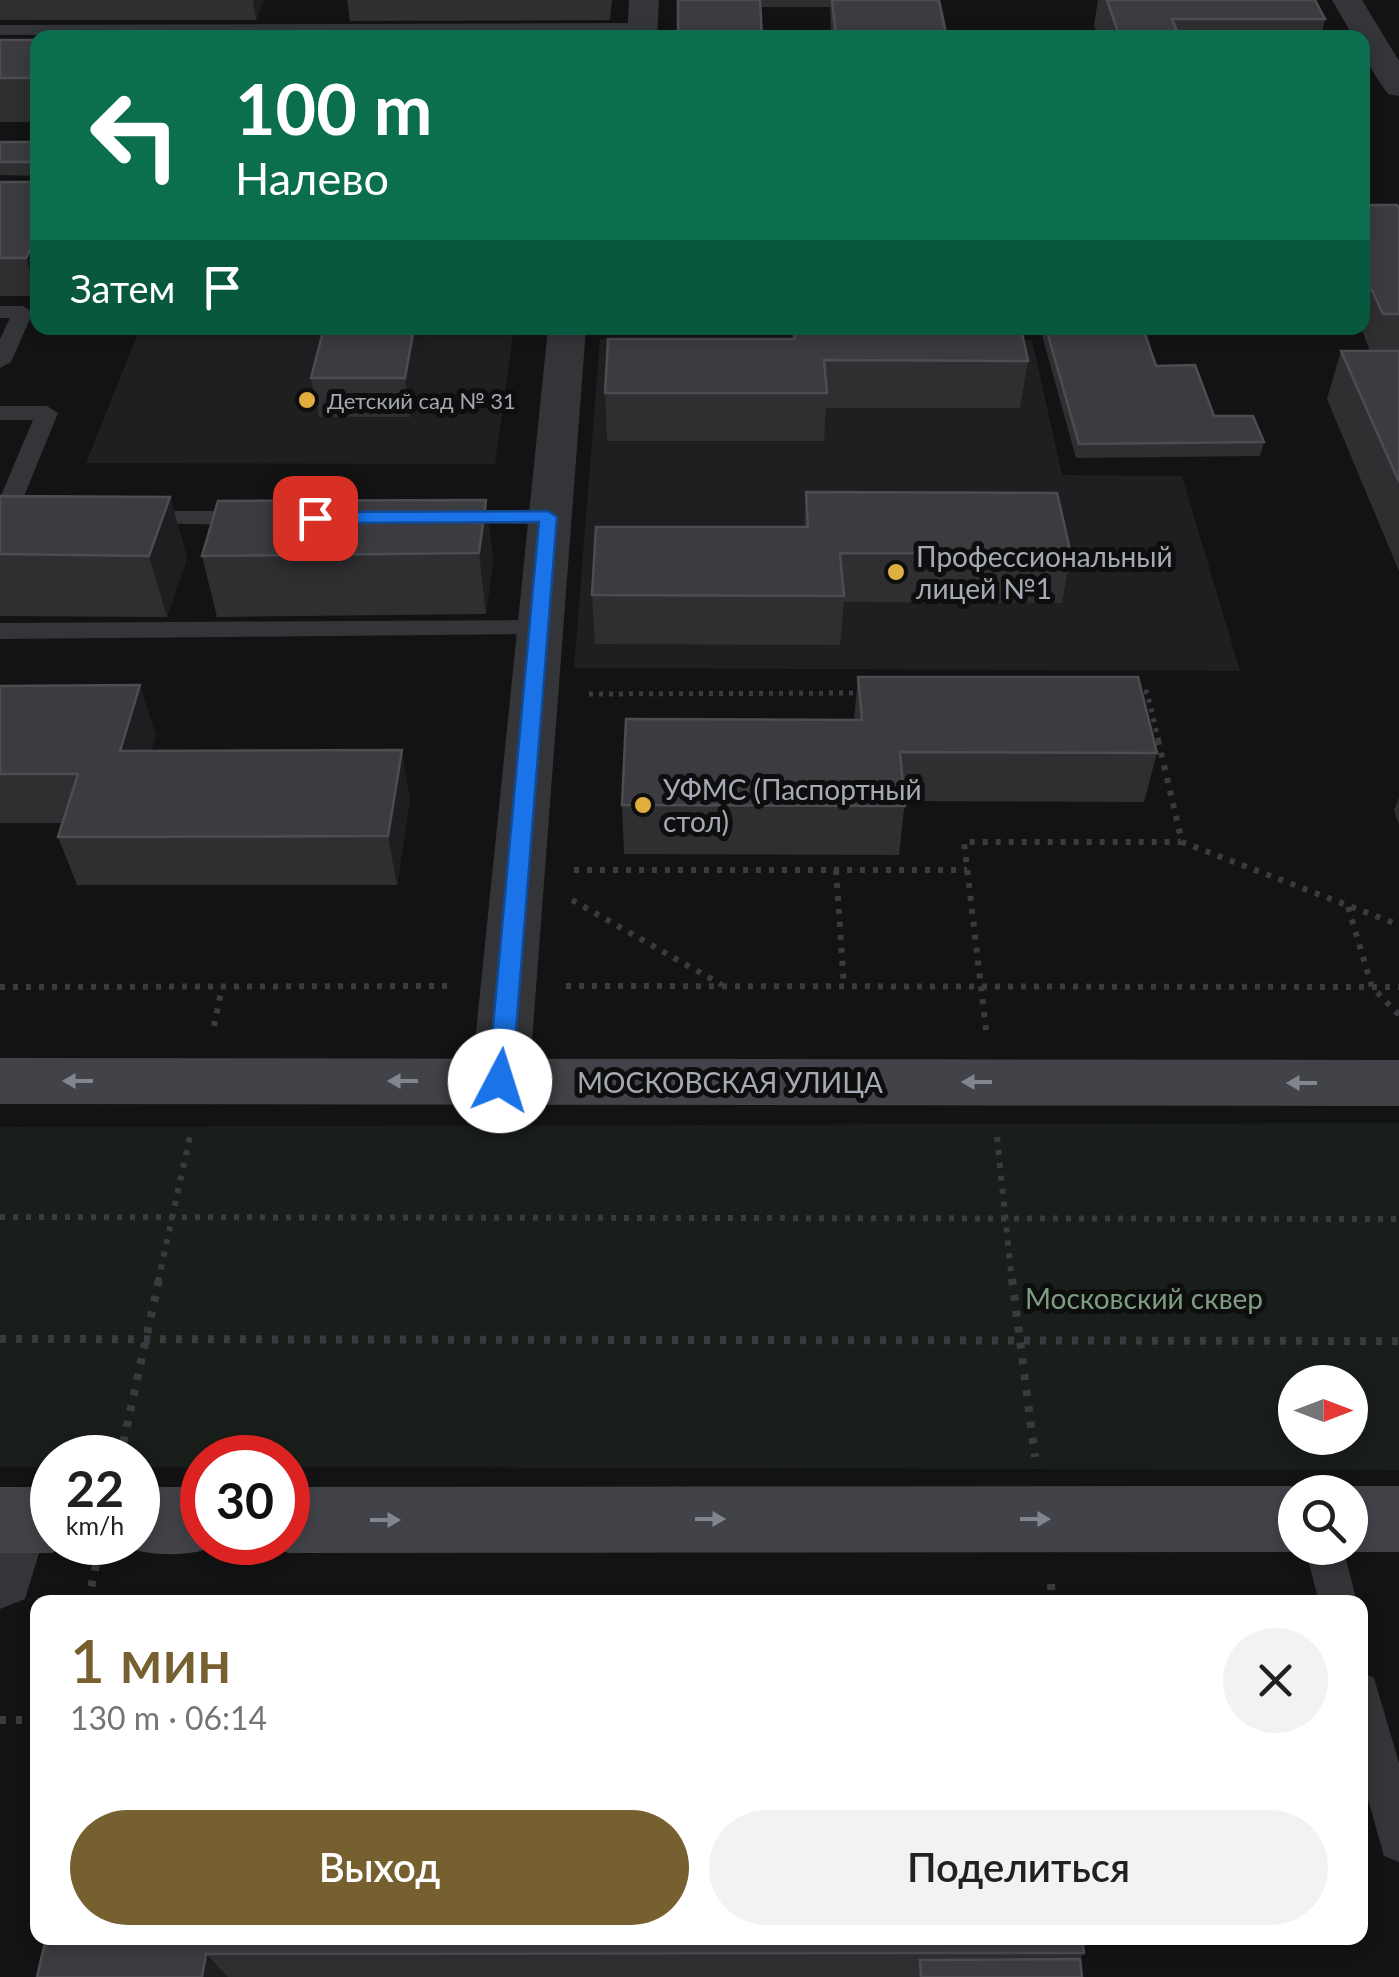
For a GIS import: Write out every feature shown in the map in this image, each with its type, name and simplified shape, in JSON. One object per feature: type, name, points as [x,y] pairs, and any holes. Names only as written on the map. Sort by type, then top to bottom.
[{"type":"main road","name":"МОСКОВСКАЯ УЛИЦА","points":[[0,1081],[1399,1083]]},
{"type":"main road","points":[[310,1520],[1278,1519]]},
{"type":"main road","points":[[1368,1519],[1399,1519]]},
{"type":"street","points":[[1347,0],[1365,30]]},
{"type":"street","points":[[1370,38],[1399,87]]},
{"type":"street","points":[[500,1081],[566,335]]},
{"type":"lane","points":[[0,30],[643,22]]},
{"type":"lane","points":[[0,312],[23,312],[0,362]]},
{"type":"lane","points":[[0,413],[47,413],[4,518],[42,518]]},
{"type":"lane","points":[[432,517],[548,517]]},
{"type":"lane","points":[[120,518],[276,518]]},
{"type":"lane","points":[[0,631],[539,628]]},
{"type":"lane","points":[[1328,1565],[1336,1595]]},
{"type":"lane","points":[[1368,1723],[1399,1841]]},
{"type":"path","points":[[1128,692],[1147,692],[1182,842],[1399,925]]},
{"type":"path","points":[[533,694],[870,693]]},
{"type":"path","points":[[518,870],[968,870]]},
{"type":"path","points":[[518,870],[722,986]]},
{"type":"path","points":[[836,870],[844,986]]},
{"type":"path","points":[[1348,906],[1372,987],[1399,1015]]},
{"type":"path","points":[[0,987],[1399,987]]},
{"type":"path","points":[[125,1435],[222,987]]},
{"type":"path","points":[[0,1217],[1399,1218]]},
{"type":"path","points":[[0,1339],[1399,1341]]},
{"type":"path","points":[[68,1565],[84,1595]]},
{"type":"path","points":[[0,1720],[30,1720]]},
{"type":"shaded area","name":"Детский сад № 31","points":[[137,335],[513,335],[495,464],[86,463]]},
{"type":"shaded area","name":"Профессиональный лицей №1","points":[[600,339],[1032,340],[1062,475],[1182,476],[1240,671],[574,668]]},
{"type":"green space","name":"Московский сквер","points":[[1399,1123],[1399,1470],[310,1467],[310,1435],[180,1435],[180,1467],[160,1467],[160,1435],[30,1435],[30,1467],[0,1467],[0,1127]]},
{"type":"building","points":[[678,0],[760,0],[762,30],[678,30]]},
{"type":"building","points":[[832,0],[939,0],[945,30],[835,30]]},
{"type":"building","points":[[1107,0],[1315,0],[1325,19],[1172,19],[1177,30],[1117,30]]},
{"type":"building","points":[[0,40],[30,40],[30,78],[0,78]]},
{"type":"building","points":[[0,142],[30,142],[30,162],[0,162]]},
{"type":"building","points":[[0,182],[30,182],[30,250],[26,258],[0,258]]},
{"type":"building","points":[[1370,205],[1397,205],[1399,314],[1383,314],[1372,290]]},
{"type":"building","points":[[322,335],[413,335],[405,378],[311,378]]},
{"type":"building","points":[[795,335],[1022,335],[1028,361],[824,360],[827,393],[605,393],[608,339],[795,339]]},
{"type":"building","points":[[1048,335],[1145,335],[1156,366],[1195,365],[1214,416],[1253,416],[1264,442],[1079,444]]},
{"type":"building","points":[[1341,351],[1399,351],[1399,482]]},
{"type":"building","points":[[806,492],[1057,493],[1071,554],[840,553],[844,596],[592,595],[596,527],[808,527]]},
{"type":"building","points":[[0,496],[170,497],[149,556],[0,554]]},
{"type":"building","points":[[486,500],[479,553],[202,556],[218,501]]},
{"type":"building","points":[[858,677],[1138,677],[1157,753],[900,752],[905,806],[622,805],[626,719],[862,720]]},
{"type":"building","points":[[140,685],[120,751],[402,750],[388,836],[58,837],[78,774],[0,774],[0,686]]},
{"type":"building","points":[[44,1945],[1083,1945],[1084,1953],[206,1954],[202,1977],[37,1977]]},
{"type":"building","points":[[1080,1959],[1082,1977],[921,1977],[920,1960]]},
{"type":"place","name":"Детский сад № 31","points":[[307,400]]},
{"type":"place","name":"Профессиональный лицей №1","points":[[896,572]]},
{"type":"place","name":"УФМС (Паспортный стол)","points":[[643,805]]},
{"type":"route","points":[[315,518],[548,517],[500,1081]]}]
